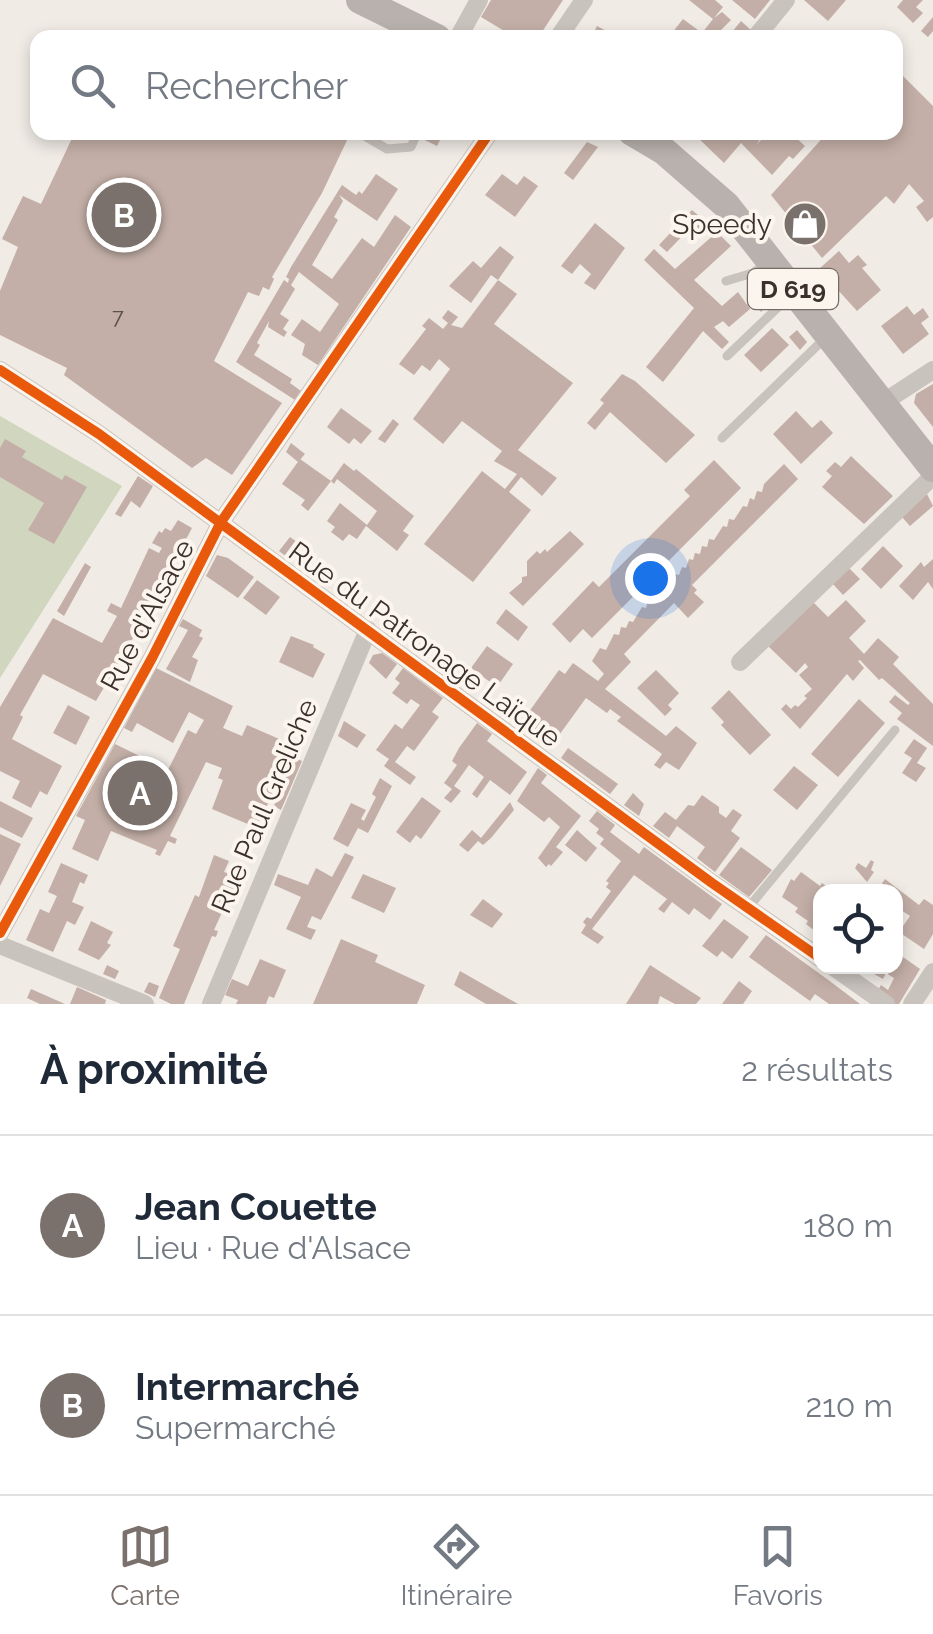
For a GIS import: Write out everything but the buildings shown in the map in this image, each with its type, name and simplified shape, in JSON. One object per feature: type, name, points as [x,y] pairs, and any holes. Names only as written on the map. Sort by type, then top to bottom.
[{"type":"main road","points":[[360,0],[421,30]]},
{"type":"main road","name":"D 619","points":[[657,140],[670,144],[726,205],[933,468]]},
{"type":"street","points":[[462,30],[479,0]]},
{"type":"street","points":[[563,30],[584,0]]},
{"type":"street","points":[[762,30],[786,0]]},
{"type":"street","name":"Rue d'Alsace","points":[[0,933],[152,658],[221,522],[484,140]]},
{"type":"street","name":"Rue du Patronage Laïque","points":[[0,370],[221,522],[813,953]]},
{"type":"street","points":[[884,402],[933,370]]},
{"type":"street","points":[[740,662],[933,476]]},
{"type":"street","name":"Rue Paul Greliche","points":[[211,1004],[368,630]]},
{"type":"street","points":[[0,945],[144,1004]]},
{"type":"street","points":[[912,1004],[933,972]]},
{"type":"street","points":[[843,974],[886,1004]]},
{"type":"lane","points":[[372,140],[388,149],[410,147],[414,140]]},
{"type":"lane","points":[[726,281],[753,274],[770,260]]},
{"type":"lane","points":[[727,356],[795,292]]},
{"type":"lane","points":[[722,438],[829,334]]},
{"type":"lane","points":[[748,908],[894,730]]},
{"type":"green space","points":[[0,416],[122,486],[0,678]]},
{"type":"cycle path","points":[[0,933],[152,658],[221,522],[484,140]]},
{"type":"cycle path","points":[[0,370],[99,434],[813,953]]},
{"type":"place","name":"Intermarché","points":[[124,215]]},
{"type":"place","name":"Speedy","points":[[805,224]]},
{"type":"place","name":"Jean Couette","points":[[140,793]]}]
